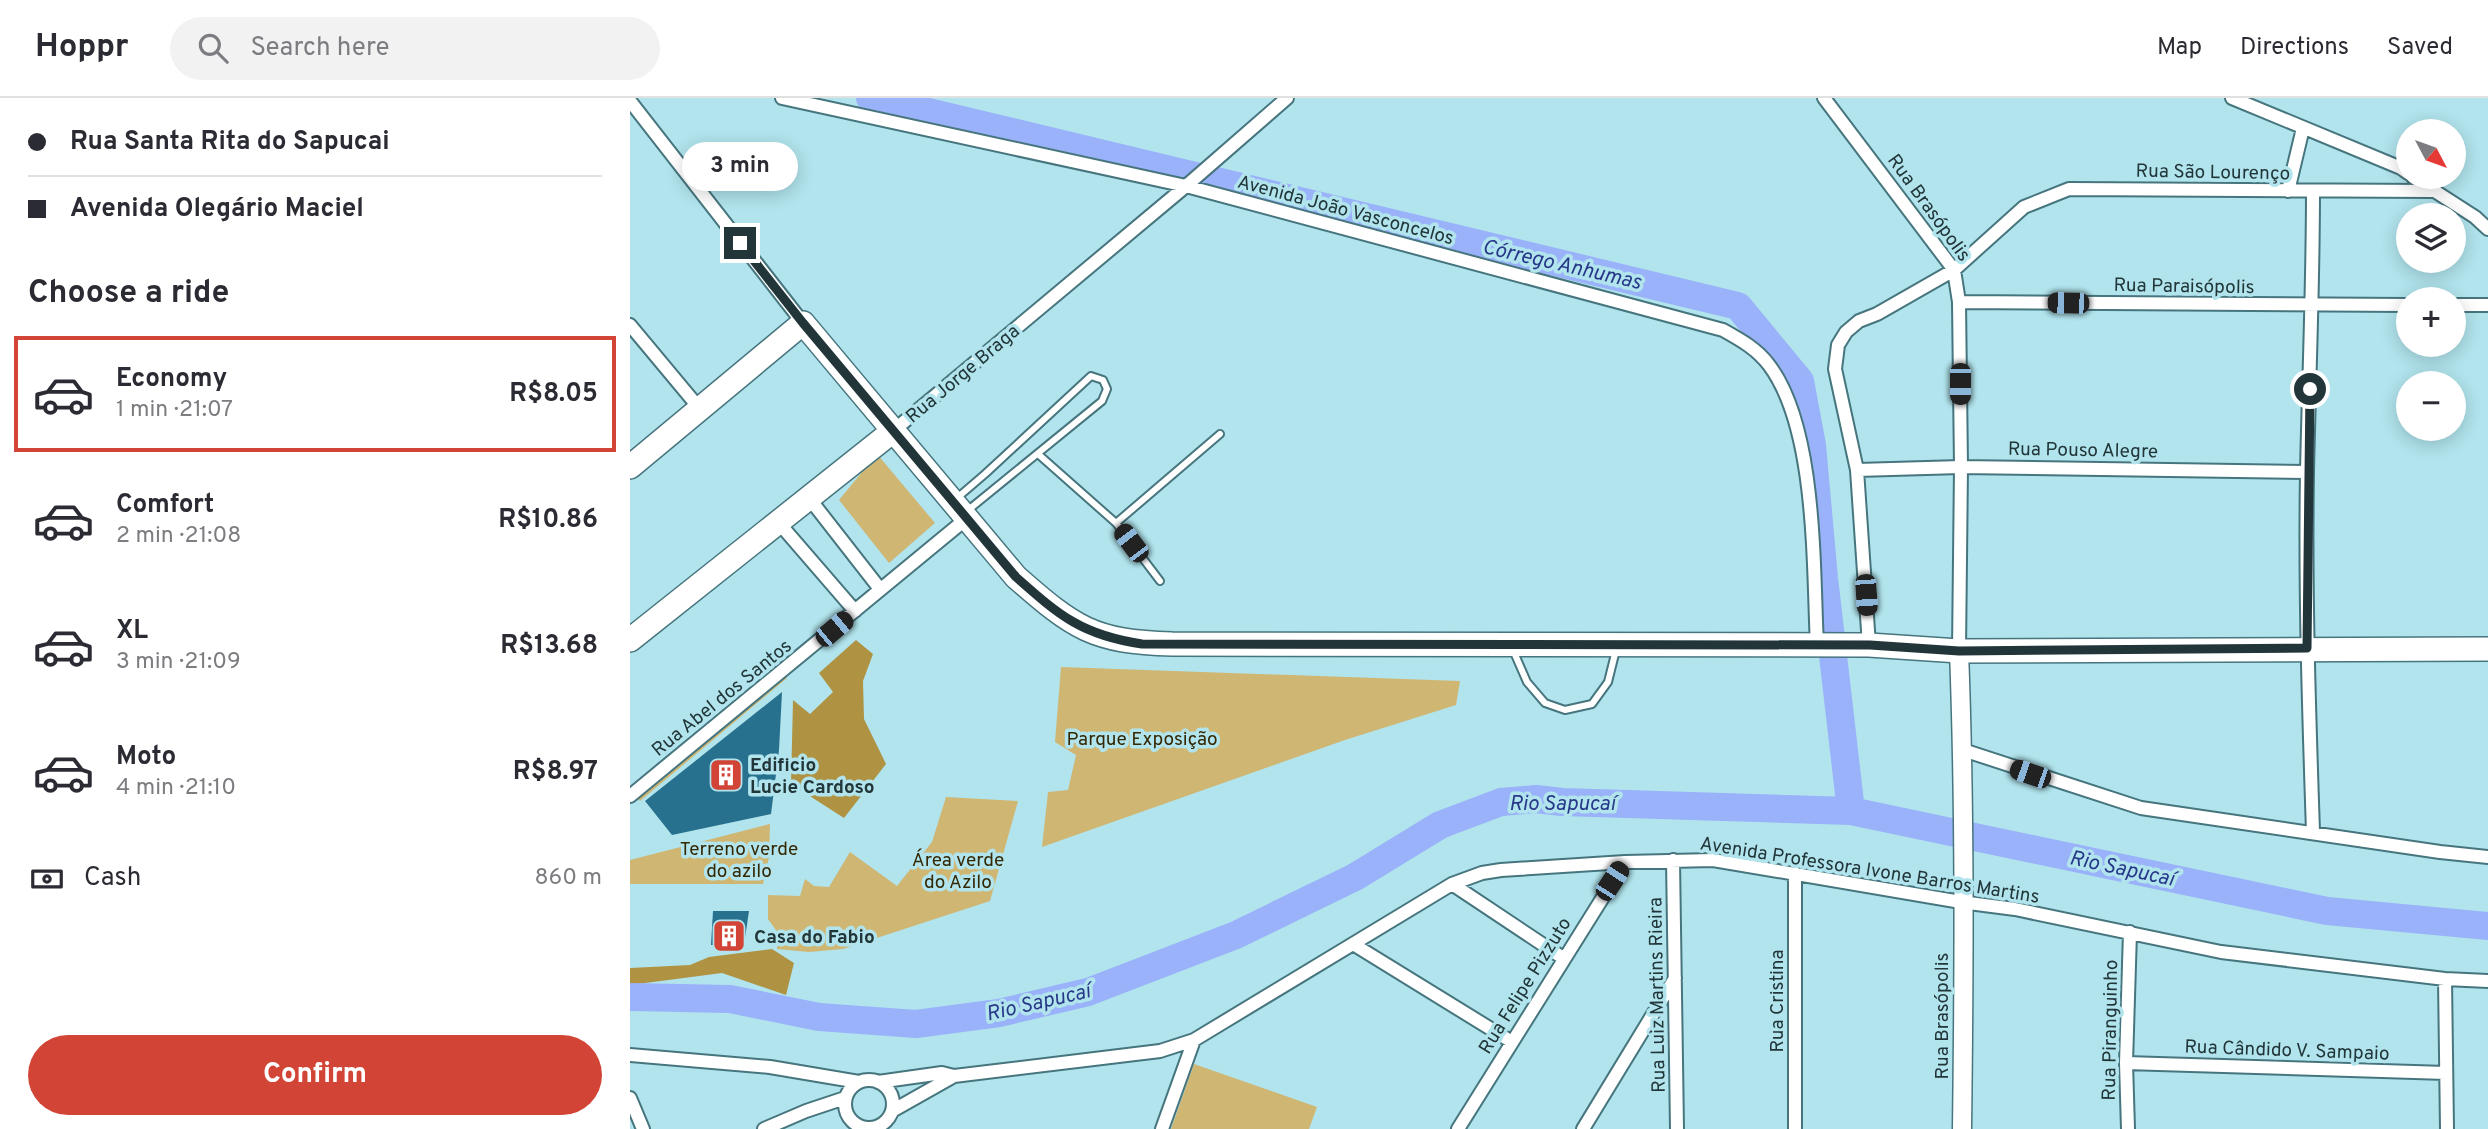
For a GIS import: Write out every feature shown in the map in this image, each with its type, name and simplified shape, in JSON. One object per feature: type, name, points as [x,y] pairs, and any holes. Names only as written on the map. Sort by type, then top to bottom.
[{"type":"highway","points":[[630,467],[803,323],[1016,577],[1056,612],[1080,628],[1106,638],[1142,644],[1863,645],[1959,651],[2488,649]]},
{"type":"highway","name":"Rua Jorge Braga","points":[[630,640],[893,431]]},
{"type":"street","name":"Avenida João Vasconcelos","points":[[782,98],[1188,185],[1723,330],[1749,345],[1769,365],[1784,391],[1797,426],[1808,488],[1822,646]]},
{"type":"street","name":"Rua Jorge Braga","points":[[893,431],[1188,185],[1287,98]]},
{"type":"street","name":"Rua Brasópolis","points":[[1824,98],[1954,270],[1959,302],[1959,651],[1964,785],[1961,902],[1962,1129]]},
{"type":"street","points":[[2232,98],[2396,166]]},
{"type":"street","points":[[630,101],[803,323]]},
{"type":"street","points":[[2288,191],[2303,128]]},
{"type":"street","name":"Rua São Lourenço","points":[[1863,645],[1857,470],[1835,369],[1838,345],[1846,332],[1859,321],[1877,314],[1954,270],[2025,206],[2069,189],[2434,191]]},
{"type":"street","points":[[2431,189],[2475,217],[2488,229]]},
{"type":"street","points":[[2312,832],[2307,648],[2307,472],[2313,305],[2313,191]]},
{"type":"street","name":"Rua Paraisópolis","points":[[1959,302],[2396,305]]},
{"type":"street","points":[[2466,305],[2488,305]]},
{"type":"street","points":[[630,325],[700,409]]},
{"type":"street","name":"Rua Pouso Alegre","points":[[1857,470],[1961,467],[2307,472]]},
{"type":"street","points":[[809,498],[880,589]]},
{"type":"street","name":"Rua Abel dos Santos","points":[[630,796],[855,611],[960,512]]},
{"type":"street","points":[[779,523],[855,611]]},
{"type":"street","points":[[1963,750],[2141,808],[2488,857]]},
{"type":"street","name":"Rua Luiz Martins Rieira","points":[[1673,860],[1677,1129]]},
{"type":"street","name":"Avenida Professora Ivone Barros Martins","points":[[878,1082],[942,1073],[954,1076],[1160,1051],[1194,1040],[1452,884],[1482,873],[1501,870],[1625,862],[1713,860],[2015,909],[2221,952],[2445,979],[2488,981]]},
{"type":"street","name":"Rua Felipe Pizzuto","points":[[1458,1129],[1625,862]]},
{"type":"street","name":"Rua Cristina","points":[[1795,873],[1795,1129]]},
{"type":"street","points":[[1452,884],[1563,958]]},
{"type":"street","name":"Rua Piranguinho","points":[[2127,1129],[2130,932]]},
{"type":"street","points":[[1353,944],[1512,1042]]},
{"type":"street","points":[[1583,1129],[1676,978]]},
{"type":"street","points":[[2445,979],[2447,1129]]},
{"type":"street","points":[[1162,1129],[1194,1040]]},
{"type":"street","points":[[630,1055],[770,1067],[859,1082]]},
{"type":"street","name":"Rua Cândido V. Sampaio","points":[[2126,1063],[2446,1073]]},
{"type":"street","name":"Avenida Professora Ivone Barros Martins","points":[[892,1111],[954,1076]]},
{"type":"street","points":[[865,1080],[878,1082],[889,1090],[893,1104],[887,1120],[871,1129],[847,1124],[845,1098],[853,1086],[865,1080]]},
{"type":"street","points":[[630,1098],[643,1129]]},
{"type":"street","points":[[764,1129],[845,1098]]},
{"type":"lane","points":[[1091,376],[1103,380],[1107,389],[1102,401],[1038,454],[960,512],[985,474],[1091,376]]},
{"type":"lane","points":[[1116,523],[1220,434]]},
{"type":"lane","points":[[1038,454],[1116,523],[1160,581]]},
{"type":"lane","points":[[1510,645],[1527,682],[1545,703],[1565,710],[1592,704],[1608,682],[1617,646]]},
{"type":"green space","points":[[877,454],[935,523],[889,563],[839,500]]},
{"type":"green space","name":"Parque Exposição","points":[[1061,667],[1460,681],[1456,705],[1345,740],[1042,847],[1048,792],[1068,790],[1076,755],[1055,742]]},
{"type":"green space","points":[[784,675],[787,678],[640,801],[637,798]]},
{"type":"green space","name":"Área verde do Azilo","points":[[946,797],[1018,801],[990,901],[843,949],[809,952],[777,949],[778,933],[768,919],[768,895],[800,896],[805,879],[814,886],[829,887],[850,852],[897,886],[932,842]]},
{"type":"green space","name":"Terreno verde do azilo","points":[[770,824],[769,857],[763,884],[630,884],[630,860]]},
{"type":"green space","points":[[1194,1064],[1317,1107],[1309,1129],[1171,1129]]},
{"type":"shaded area","points":[[856,640],[873,654],[863,681],[864,719],[886,764],[844,818],[791,784],[793,700],[810,714],[833,692],[819,673]]},
{"type":"shaded area","points":[[772,949],[794,963],[786,995],[722,973],[630,985],[630,968],[690,965],[709,957]]},
{"type":"building","name":"Edificio Lucie Cardoso","points":[[782,692],[779,750],[771,814],[672,835],[645,801]]},
{"type":"building","name":"Casa do Fabio","points":[[713,911],[749,911],[744,945],[711,945]]},
{"type":"waterway","name":"Córrego Anhumas","points":[[870,98],[1738,306],[1800,381],[1812,445],[1824,578],[1851,811]]},
{"type":"waterway","name":"Rio Sapucaí","points":[[630,997],[730,999],[819,1017],[916,1024],[999,1013],[1088,992],[1236,935],[1355,877],[1440,825],[1501,802],[1536,799],[1851,811],[2327,911],[2488,926]]},
{"type":"place","name":"Edificio Lucie Cardoso","points":[[726,775]]},
{"type":"place","name":"Casa do Fabio","points":[[729,936]]},
{"type":"route","points":[[740,243],[803,323],[1016,577],[1056,612],[1080,628],[1106,638],[1142,644],[1870,645],[1959,651],[2307,648],[2310,389]]}]
